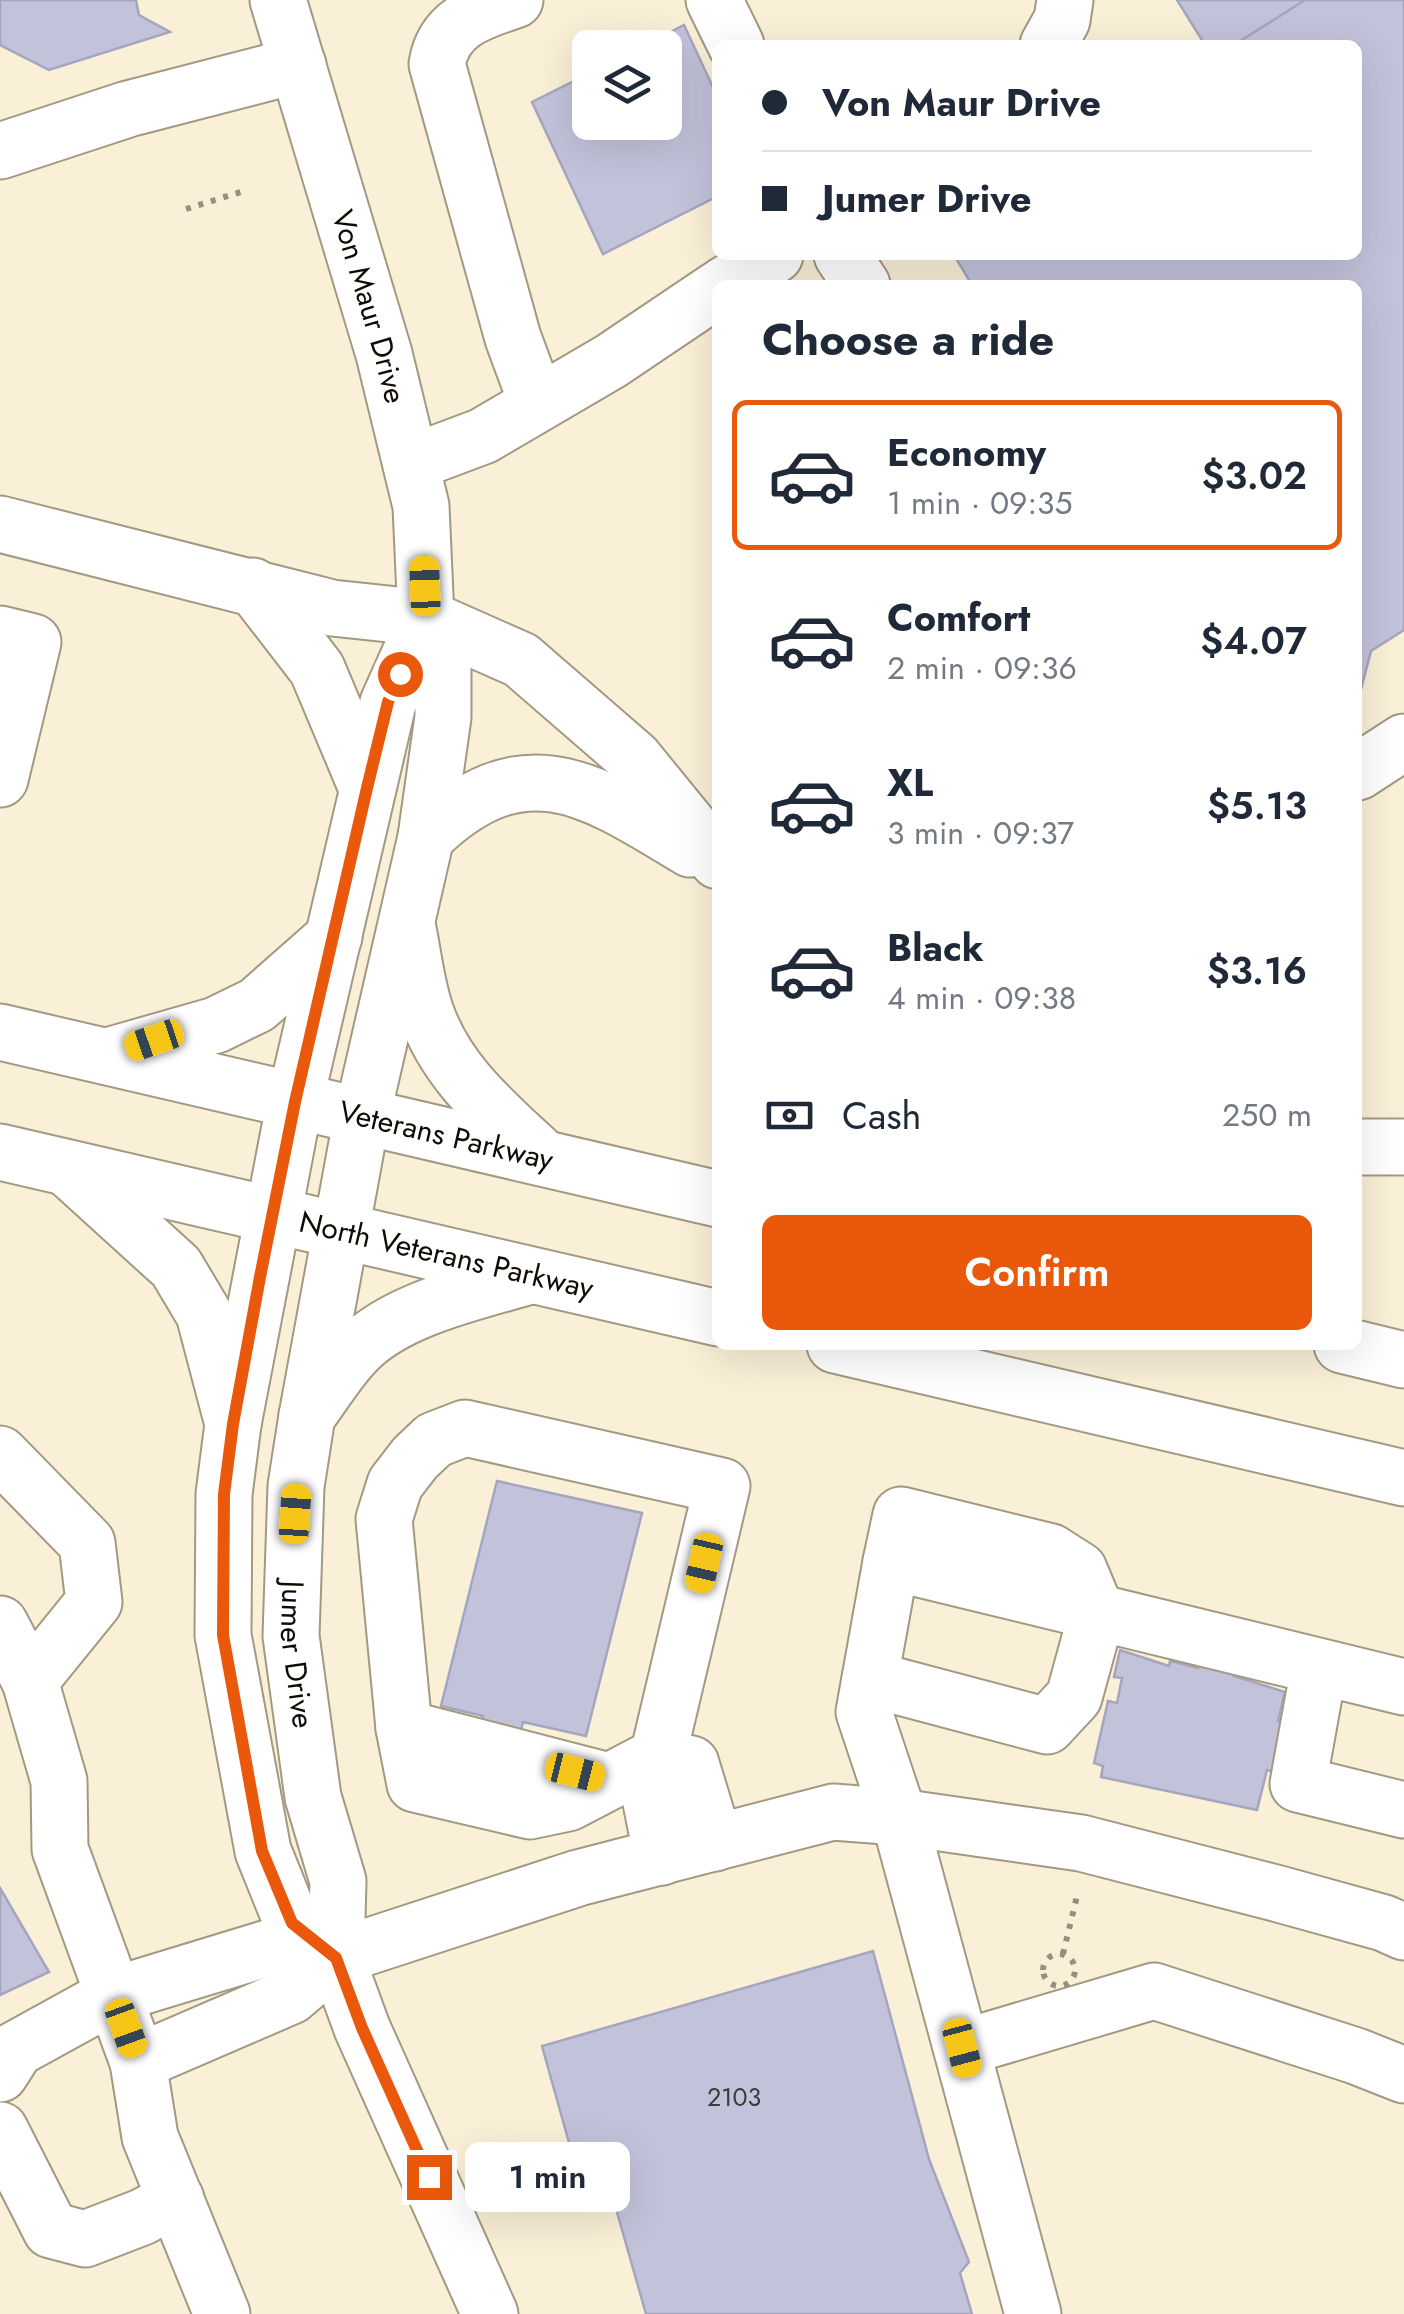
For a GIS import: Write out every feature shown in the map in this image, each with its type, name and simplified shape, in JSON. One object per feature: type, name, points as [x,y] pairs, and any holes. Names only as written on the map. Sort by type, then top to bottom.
[{"type":"main road","name":"Von Maur Drive","points":[[278,0],[384,354],[422,506],[426,618],[443,670],[443,717],[426,837],[362,1116],[340,1231]]},
{"type":"main road","points":[[515,0],[462,21],[440,46],[437,64],[514,338],[538,403]]},
{"type":"main road","points":[[714,0],[734,40]]},
{"type":"main road","points":[[1051,40],[1062,20],[1065,0]]},
{"type":"main road","points":[[0,151],[128,110],[298,65]]},
{"type":"main road","points":[[732,280],[766,260]]},
{"type":"main road","points":[[411,464],[482,436],[611,361],[712,293]]},
{"type":"main road","points":[[0,524],[332,608],[426,618],[520,660],[634,758],[712,856]]},
{"type":"main road","points":[[253,586],[317,669],[367,788]]},
{"type":"main road","name":"Von Maur Drive","points":[[295,1102],[388,702],[426,618]]},
{"type":"main road","points":[[0,634],[33,642],[0,779]]},
{"type":"main road","points":[[1362,769],[1404,742]]},
{"type":"main road","points":[[426,837],[449,815],[478,796],[511,784],[552,783],[608,800],[712,861]]},
{"type":"main road","points":[[408,924],[425,1010],[449,1060],[470,1090],[543,1158]]},
{"type":"main road","points":[[108,1056],[216,1025],[257,1005],[334,937]]},
{"type":"main road","name":"Veterans Parkway","points":[[0,1032],[712,1198]]},
{"type":"main road","points":[[295,1102],[233,1424],[224,1494],[223,1635],[262,1851],[292,1923],[336,1958]]},
{"type":"main road","points":[[1362,1147],[1404,1147]]},
{"type":"main road","name":"North Veterans Parkway","points":[[0,1152],[712,1317]]},
{"type":"main road","points":[[67,1168],[176,1267],[204,1314],[233,1424]]},
{"type":"main road","name":"Jumer Drive","points":[[340,1231],[296,1486],[292,1636],[314,1797],[338,1881],[336,1958],[362,2028],[490,2314]]},
{"type":"main road","points":[[307,1416],[360,1347],[388,1329],[448,1301],[534,1275]]},
{"type":"main road","points":[[856,1350],[1404,1478]]},
{"type":"main road","points":[[1362,1350],[1404,1360]]},
{"type":"main road","points":[[662,1856],[647,1782],[658,1756],[722,1486],[465,1428],[434,1440],[395,1484],[384,1520],[404,1728],[416,1784],[530,1811],[568,1803],[658,1756],[691,1764],[715,1843]]},
{"type":"main road","points":[[0,1454],[87,1543],[94,1602],[30,1681]]},
{"type":"main road","points":[[870,1679],[1046,1726],[1074,1698],[1097,1613],[1079,1570],[1051,1552],[902,1515],[891,1562],[864,1712],[899,1817],[1033,2314]]},
{"type":"main road","points":[[1097,1613],[1404,1687]]},
{"type":"main road","points":[[0,1624],[30,1681],[59,1781],[60,1849],[138,2062],[150,2137],[222,2314]]},
{"type":"main road","points":[[1319,1668],[1298,1784],[1404,1810]]},
{"type":"main road","points":[[138,2062],[291,1996],[336,1958],[578,1878],[833,1812],[899,1817],[1089,1845],[1384,1923],[1404,1932]]},
{"type":"main road","points":[[0,2074],[16,2049],[114,1995],[268,1948],[336,1958]]},
{"type":"main road","points":[[962,2048],[1154,1990],[1404,2075]]},
{"type":"main road","points":[[0,2130],[51,2230],[85,2239],[176,2199]]},
{"type":"path","points":[[186,208],[244,190]]},
{"type":"path","points":[[1062,1954],[1089,1845]]},
{"type":"building","points":[[0,0],[136,0],[139,15],[170,32],[49,70],[0,45]]},
{"type":"building","points":[[1177,0],[1305,0],[1242,40],[1202,40]]},
{"type":"building","points":[[1305,0],[1404,0],[1404,630],[1371,651],[1362,686],[1362,280],[969,280],[957,260],[1362,260],[1362,40],[1242,40]]},
{"type":"building","points":[[684,25],[712,85],[712,199],[603,254],[532,102],[572,82],[572,140],[682,140],[682,30],[674,30]]},
{"type":"building","points":[[497,1481],[642,1513],[586,1736],[523,1722],[507,1789],[467,1779],[483,1716],[441,1706]]},
{"type":"building","points":[[1120,1650],[1169,1666],[1170,1661],[1198,1668],[1199,1664],[1235,1673],[1234,1676],[1285,1692],[1278,1721],[1283,1723],[1272,1771],[1267,1770],[1257,1810],[1101,1777],[1103,1766],[1094,1763],[1108,1701],[1117,1703],[1122,1678],[1114,1677]]},
{"type":"building","points":[[0,1888],[49,1972],[0,1995]]},
{"type":"building","points":[[873,1951],[929,2159],[969,2262],[960,2273],[972,2314],[646,2314],[599,2149],[573,2157],[542,2046]]},
{"type":"route","points":[[400,674],[388,702],[367,788],[295,1102],[260,1277],[224,1494],[223,1635],[262,1851],[292,1923],[336,1958],[362,2028],[429,2177]]}]
